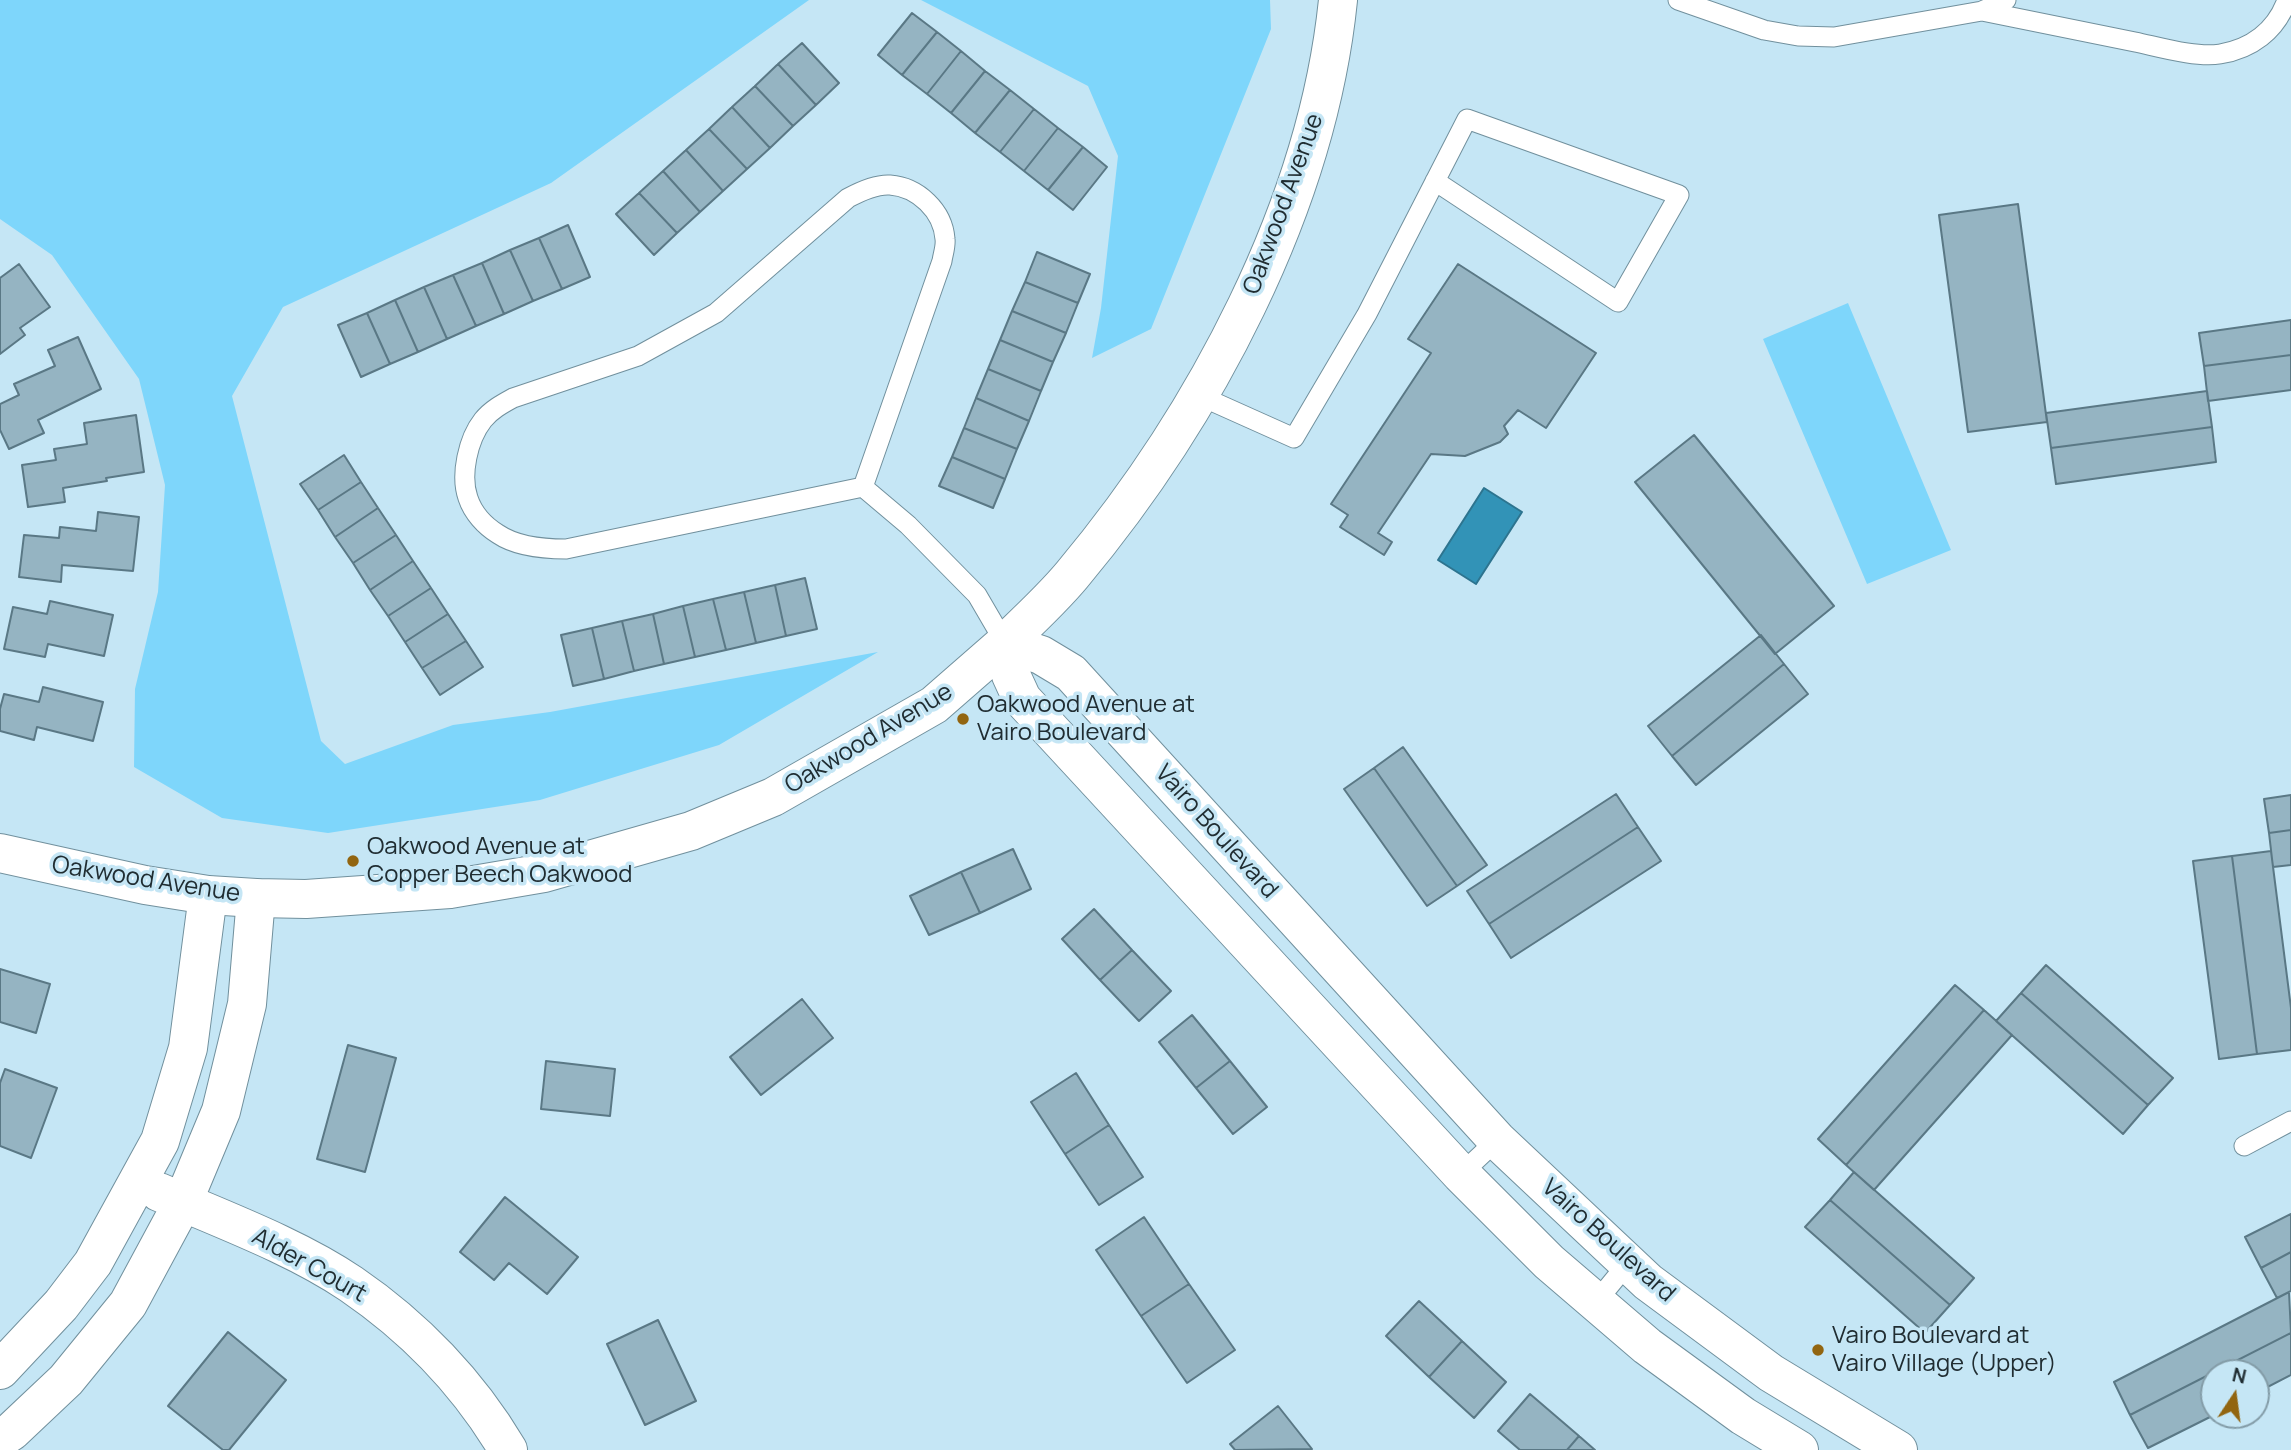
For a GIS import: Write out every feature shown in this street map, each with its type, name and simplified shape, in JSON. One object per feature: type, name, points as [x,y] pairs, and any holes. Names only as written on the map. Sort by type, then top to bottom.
[{"type":"street","name":"Oakwood Avenue","points":[[0,853],[145,885],[208,895],[306,900],[450,889],[544,873],[691,831],[773,797],[934,705],[1006,643],[1071,577],[1125,508],[1198,395],[1254,291],[1285,216],[1322,101],[1333,50],[1338,0]]},
{"type":"street","name":"Vairo Boulevard","points":[[1799,1450],[1732,1408],[1647,1346],[1549,1262],[1461,1174],[1022,699],[1011,675],[1006,643],[1041,655],[1070,673],[1497,1140],[1648,1282],[1771,1373],[1898,1450]]},
{"type":"street","points":[[0,1370],[61,1305],[93,1263],[160,1141],[188,1048],[208,895]]},
{"type":"street","points":[[0,1439],[66,1380],[128,1304],[183,1202],[221,1111],[247,1004],[256,898]]},
{"type":"street","name":"Alder Court","points":[[138,1182],[294,1252],[349,1283],[388,1311],[422,1340],[471,1396],[508,1450]]},
{"type":"lane","points":[[1678,0],[1764,30],[1798,36],[1833,37],[1982,11],[2006,0]]},
{"type":"lane","points":[[1982,11],[2176,50],[2217,55],[2243,49],[2261,38],[2275,24],[2287,0]]},
{"type":"lane","points":[[1198,395],[1294,438],[1367,314],[1435,181],[1467,119],[1679,195],[1618,302],[1435,181]]},
{"type":"lane","points":[[889,185],[913,191],[930,204],[941,220],[945,240],[942,261],[863,487],[566,549],[545,549],[523,545],[500,536],[478,517],[467,496],[466,467],[477,431],[496,407],[513,398],[638,356],[716,313],[848,198],[865,189],[889,185]]},
{"type":"lane","points":[[863,487],[908,525],[976,594],[1006,643]]},
{"type":"lane","points":[[2244,1146],[2291,1121]]},
{"type":"lane","points":[[1461,1174],[1497,1140]]},
{"type":"lane","points":[[1596,1302],[1628,1263]]},
{"type":"shaded area","points":[[0,0],[809,0],[551,183],[283,307],[232,396],[321,741],[345,764],[453,725],[550,712],[878,652],[719,745],[540,800],[328,833],[222,818],[134,767],[135,689],[158,592],[165,485],[139,379],[52,255],[0,219]]},
{"type":"shaded area","points":[[921,0],[1270,0],[1271,29],[1151,329],[1092,358],[1101,308],[1118,156],[1088,86]]},
{"type":"shaded area","points":[[1848,303],[1951,550],[1867,584],[1763,339]]},
{"type":"shaded area","points":[[1484,488],[1522,512],[1476,584],[1438,560]]},
{"type":"building","points":[[912,13],[937,32],[902,75],[878,55]]},
{"type":"building","points":[[937,32],[961,51],[927,94],[902,75]]},
{"type":"building","points":[[802,43],[839,83],[816,105],[778,64]]},
{"type":"building","points":[[961,51],[985,71],[951,113],[927,94]]},
{"type":"building","points":[[778,64],[816,105],[793,126],[755,86]]},
{"type":"building","points":[[985,71],[1010,90],[975,133],[951,113]]},
{"type":"building","points":[[755,86],[793,126],[770,148],[732,107]]},
{"type":"building","points":[[1010,90],[1034,109],[1000,152],[975,133]]},
{"type":"building","points":[[732,107],[770,148],[747,169],[709,129]]},
{"type":"building","points":[[1034,109],[1058,128],[1024,171],[1000,152]]},
{"type":"building","points":[[1058,128],[1083,147],[1048,190],[1024,171]]},
{"type":"building","points":[[709,129],[747,169],[723,191],[686,150]]},
{"type":"building","points":[[1083,147],[1107,167],[1073,210],[1048,190]]},
{"type":"building","points":[[686,150],[723,191],[700,212],[663,171]]},
{"type":"building","points":[[663,171],[700,212],[677,233],[639,193]]},
{"type":"building","points":[[639,193],[677,233],[654,255],[616,214]]},
{"type":"building","points":[[2018,204],[2047,422],[1968,432],[1939,215]]},
{"type":"building","points":[[568,225],[590,277],[562,289],[539,238]]},
{"type":"building","points":[[539,238],[562,289],[533,301],[510,250]]},
{"type":"building","points":[[510,250],[533,301],[504,314],[482,263]]},
{"type":"building","points":[[1037,252],[1090,274],[1078,303],[1025,282]]},
{"type":"building","points":[[482,263],[504,314],[476,326],[453,275]]},
{"type":"building","points":[[19,264],[50,307],[20,328],[25,335],[0,354],[0,278]]},
{"type":"building","points":[[1458,264],[1596,353],[1546,428],[1518,410],[1504,426],[1508,434],[1500,442],[1465,456],[1431,454],[1378,533],[1392,542],[1384,555],[1340,527],[1348,515],[1331,504],[1431,353],[1408,339]]},
{"type":"building","points":[[453,275],[476,326],[447,339],[424,287]]},
{"type":"building","points":[[1025,282],[1078,303],[1066,333],[1012,311]]},
{"type":"building","points":[[424,287],[447,339],[418,352],[395,300]]},
{"type":"building","points":[[395,300],[418,352],[390,364],[367,313]]},
{"type":"building","points":[[1012,311],[1066,333],[1053,362],[1000,340]]},
{"type":"building","points":[[367,313],[390,364],[361,377],[338,325]]},
{"type":"building","points":[[2291,320],[2291,355],[2204,366],[2199,333]]},
{"type":"building","points":[[78,337],[101,389],[38,420],[44,433],[9,449],[0,430],[0,404],[19,395],[14,384],[55,366],[48,350]]},
{"type":"building","points":[[1000,340],[1053,362],[1041,391],[988,369]]},
{"type":"building","points":[[2291,355],[2291,390],[2208,401],[2204,366]]},
{"type":"building","points":[[988,369],[1041,391],[1029,421],[976,398]]},
{"type":"building","points":[[2207,391],[2212,427],[2051,448],[2046,413]]},
{"type":"building","points":[[976,398],[1029,421],[1017,449],[964,428]]},
{"type":"building","points":[[136,415],[144,472],[63,488],[65,502],[28,507],[22,465],[56,460],[54,449],[87,444],[84,423]]},
{"type":"building","points":[[2212,427],[2216,462],[2056,484],[2051,448]]},
{"type":"building","points":[[964,428],[1017,449],[1005,479],[952,457]]},
{"type":"building","points":[[1694,435],[1834,606],[1775,654],[1635,482]]},
{"type":"building","points":[[344,455],[361,482],[318,510],[300,484]]},
{"type":"building","points":[[952,457],[1005,479],[993,508],[939,486]]},
{"type":"building","points":[[361,482],[378,508],[335,537],[318,510]]},
{"type":"building","points":[[378,508],[396,535],[353,563],[335,537]]},
{"type":"building","points":[[98,512],[139,517],[133,571],[62,565],[61,582],[19,577],[24,535],[59,538],[60,527],[96,531]]},
{"type":"building","points":[[396,535],[413,561],[370,590],[353,563]]},
{"type":"building","points":[[413,561],[431,588],[388,616],[370,590]]},
{"type":"building","points":[[805,578],[817,629],[786,636],[775,585]]},
{"type":"building","points":[[775,585],[786,636],[756,643],[744,592]]},
{"type":"building","points":[[431,588],[448,614],[405,642],[388,616]]},
{"type":"building","points":[[744,592],[756,643],[726,650],[713,599]]},
{"type":"building","points":[[713,599],[726,650],[695,657],[683,606]]},
{"type":"building","points":[[50,601],[113,615],[104,656],[48,644],[45,657],[4,649],[13,607],[47,614]]},
{"type":"building","points":[[683,606],[695,657],[664,664],[653,614]]},
{"type":"building","points":[[448,614],[466,641],[422,668],[405,642]]},
{"type":"building","points":[[653,614],[664,664],[634,671],[622,621]]},
{"type":"building","points":[[622,621],[634,671],[604,679],[592,628]]},
{"type":"building","points":[[592,628],[604,679],[573,686],[561,635]]},
{"type":"building","points":[[1761,635],[1784,664],[1672,756],[1648,726]]},
{"type":"building","points":[[466,641],[483,667],[440,695],[422,668]]},
{"type":"building","points":[[1784,664],[1808,694],[1696,785],[1672,756]]},
{"type":"building","points":[[43,687],[103,702],[93,741],[37,727],[34,740],[0,731],[0,709],[4,694],[39,702]]},
{"type":"building","points":[[1403,747],[1487,865],[1457,886],[1374,768]]},
{"type":"building","points":[[1374,768],[1457,886],[1427,906],[1344,789]]},
{"type":"building","points":[[1616,794],[1638,827],[1489,924],[1467,891]]},
{"type":"building","points":[[2291,795],[2291,830],[2269,833],[2264,799]]},
{"type":"building","points":[[1638,827],[1661,861],[1511,958],[1489,924]]},
{"type":"building","points":[[2291,830],[2291,865],[2273,867],[2269,833]]},
{"type":"building","points":[[1013,849],[1031,889],[980,913],[961,872]]},
{"type":"building","points":[[2271,851],[2291,1008],[2291,1050],[2257,1054],[2232,856]]},
{"type":"building","points":[[2232,856],[2257,1054],[2219,1059],[2193,861]]},
{"type":"building","points":[[961,872],[980,913],[929,935],[910,896]]},
{"type":"building","points":[[1094,909],[1132,950],[1100,980],[1062,939]]},
{"type":"building","points":[[1132,950],[1171,991],[1139,1021],[1100,980]]},
{"type":"building","points":[[2046,965],[2173,1078],[2148,1105],[2021,993]]},
{"type":"building","points":[[0,969],[50,984],[36,1033],[0,1022]]},
{"type":"building","points":[[1955,985],[1984,1010],[1846,1165],[1818,1139]]},
{"type":"building","points":[[2021,993],[2148,1105],[2123,1134],[1996,1021]]},
{"type":"building","points":[[802,999],[833,1038],[761,1095],[730,1057]]},
{"type":"building","points":[[1984,1010],[2012,1035],[1874,1190],[1846,1165]]},
{"type":"building","points":[[1192,1015],[1230,1061],[1196,1088],[1159,1042]]},
{"type":"building","points":[[348,1045],[396,1058],[365,1172],[317,1159]]},
{"type":"building","points":[[546,1061],[615,1069],[610,1116],[541,1109]]},
{"type":"building","points":[[1230,1061],[1267,1107],[1233,1134],[1196,1088]]},
{"type":"building","points":[[5,1069],[57,1088],[31,1158],[0,1146],[0,1083]]},
{"type":"building","points":[[1076,1073],[1109,1125],[1065,1154],[1031,1102]]},
{"type":"building","points":[[1109,1125],[1143,1177],[1099,1205],[1065,1154]]},
{"type":"building","points":[[1854,1172],[1974,1278],[1950,1305],[1830,1200]]},
{"type":"building","points":[[505,1197],[578,1257],[547,1294],[509,1263],[494,1280],[460,1252]]},
{"type":"building","points":[[1830,1200],[1950,1305],[1925,1333],[1805,1227]]},
{"type":"building","points":[[2291,1214],[2291,1252],[2261,1268],[2245,1237]]},
{"type":"building","points":[[1144,1217],[1189,1284],[1141,1316],[1096,1250]]},
{"type":"building","points":[[2291,1252],[2291,1291],[2277,1298],[2261,1268]]},
{"type":"building","points":[[1189,1284],[1235,1350],[1187,1383],[1141,1316]]},
{"type":"building","points":[[2289,1292],[2291,1333],[2240,1359],[2200,1359],[2200,1379],[2130,1415],[2114,1382]]},
{"type":"building","points":[[1419,1301],[1462,1341],[1429,1377],[1386,1336]]},
{"type":"building","points":[[658,1320],[696,1401],[645,1425],[607,1344]]},
{"type":"building","points":[[228,1332],[286,1380],[229,1450],[223,1450],[168,1406]]},
{"type":"building","points":[[2291,1333],[2291,1375],[2270,1386],[2270,1359],[2240,1359]]},
{"type":"building","points":[[1462,1341],[1506,1382],[1474,1418],[1429,1377]]},
{"type":"building","points":[[2200,1379],[2200,1422],[2148,1448],[2130,1415]]},
{"type":"building","points":[[1530,1394],[1579,1436],[1567,1450],[1520,1450],[1498,1431]]},
{"type":"building","points":[[1278,1406],[1312,1449],[1235,1450],[1230,1444]]},
{"type":"building","points":[[1579,1436],[1595,1450],[1567,1450]]},
{"type":"place","name":"Oakwood Avenue at Vairo Boulevard","points":[[963,719]]},
{"type":"place","name":"Oakwood Avenue at Copper Beech Oakwood","points":[[353,861]]},
{"type":"place","name":"Vairo Boulevard at Vairo Village (Upper)","points":[[1818,1350]]}]
